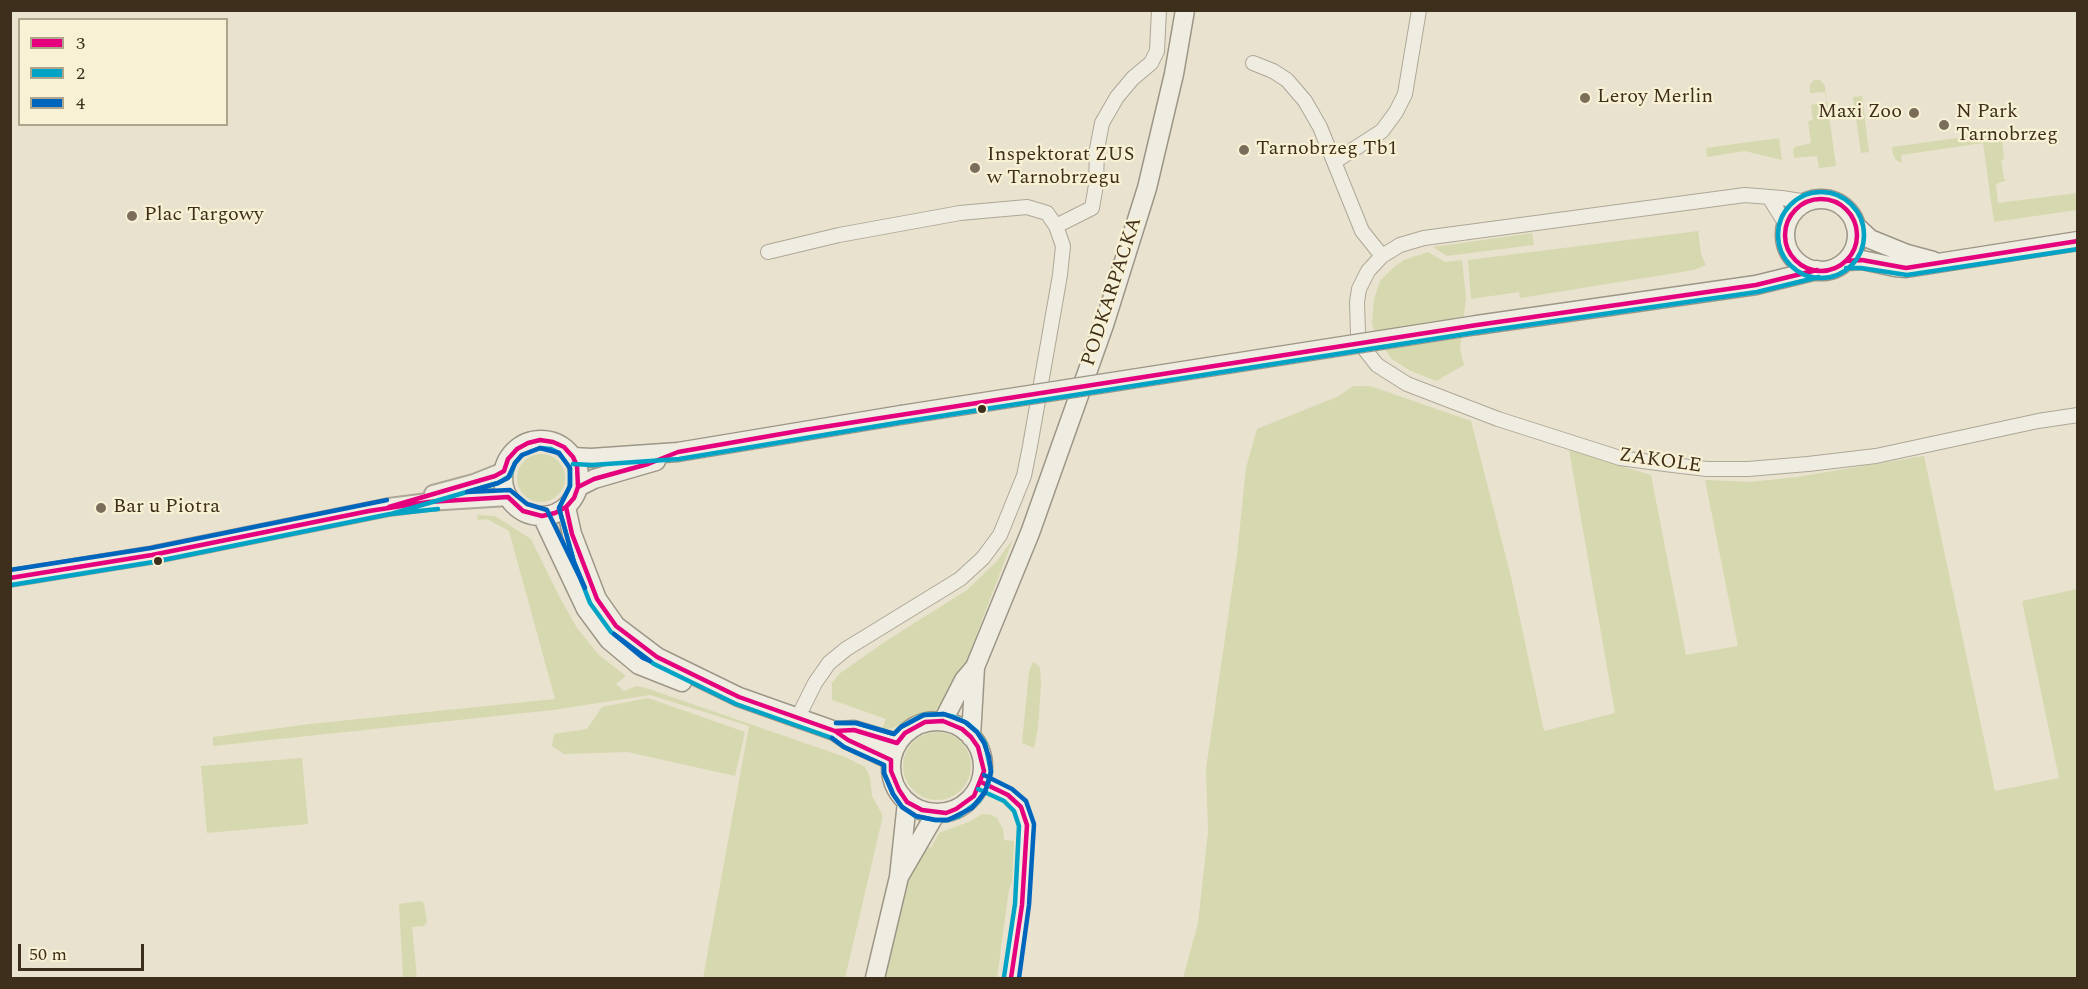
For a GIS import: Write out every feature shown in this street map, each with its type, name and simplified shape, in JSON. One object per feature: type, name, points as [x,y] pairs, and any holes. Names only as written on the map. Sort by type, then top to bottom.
[{"type":"main road","name":"PODKARPACKA","points":[[943,721],[964,680],[975,667],[1030,533],[1104,325],[1147,188],[1174,74],[1185,10]]},
{"type":"main road","points":[[1817,270],[1803,266],[1792,255],[1785,233],[1786,226],[1794,212],[1807,202],[1822,199],[1836,202],[1848,212],[1855,225],[1870,239],[1906,254],[1937,262]]},
{"type":"main road","points":[[1846,261],[1851,255],[1856,240],[1855,225]]},
{"type":"main road","points":[[573,457],[591,458],[678,452],[1477,325],[1741,287],[1833,268],[1853,259],[1906,268],[2078,241]]},
{"type":"main road","points":[[1771,281],[1783,262],[1788,248]]},
{"type":"main road","points":[[540,440],[553,442],[564,447],[573,457],[578,466],[578,487],[574,498],[566,507],[542,516],[523,511],[508,497],[503,480],[508,459],[528,442],[540,440]]},
{"type":"main road","points":[[578,487],[594,479],[648,464],[678,452]]},
{"type":"main road","points":[[566,507],[572,534],[597,599],[616,626],[657,657],[739,697]]},
{"type":"main road","points":[[542,516],[586,609],[609,640],[639,665],[698,688],[739,697],[798,717],[835,731],[848,740],[891,760]]},
{"type":"main road","name":"PODKARPACKA","points":[[971,737],[975,667]]},
{"type":"main road","points":[[943,721],[962,729],[971,737],[978,747],[984,771],[978,790],[967,802],[946,813],[936,813],[918,809],[907,802],[894,781],[891,771],[891,760],[897,743],[905,733],[925,722],[943,721]]},
{"type":"main road","points":[[835,731],[854,730],[897,743]]},
{"type":"main road","points":[[875,978],[899,877],[907,802]]},
{"type":"main road","points":[[899,877],[936,813]]},
{"type":"street","points":[[1056,226],[1092,208],[1096,184],[1097,149],[1102,123],[1117,97],[1132,78],[1151,63],[1157,51],[1159,10]]},
{"type":"street","points":[[1334,162],[1382,131],[1396,112],[1405,94],[1419,10]]},
{"type":"street","points":[[1253,63],[1273,71],[1296,88],[1320,127],[1362,231],[1382,256],[1400,245],[1440,235],[1745,195],[1807,202]]},
{"type":"street","points":[[1769,197],[1786,226]]},
{"type":"street","points":[[768,252],[839,235],[960,213],[1027,207],[1047,213],[1056,226],[1063,246],[1024,476],[1000,535],[983,558],[960,579],[846,649],[829,663],[815,683],[798,717]]},
{"type":"street","name":"ZAKOLE","points":[[1382,256],[1368,271],[1359,289],[1356,314],[1358,334],[1366,351],[1377,366],[1407,384],[1498,418],[1620,458],[1707,469],[1748,469],[1808,464],[1876,456],[2038,421],[2078,415]]},
{"type":"street","points":[[10,578],[194,547],[389,507],[474,483],[504,471]]},
{"type":"street","points":[[389,507],[508,497]]},
{"type":"street","points":[[10,584],[49,573]]},
{"type":"street","points":[[981,782],[1008,795],[1021,807],[1027,825],[1022,905],[1011,978]]},
{"type":"green space","points":[[1814,80],[1820,80],[1825,86],[1836,166],[1819,168],[1817,156],[1794,158],[1795,147],[1811,143],[1808,121],[1813,120],[1811,105],[1827,102],[1825,92],[1810,93],[1810,85]]},
{"type":"green space","points":[[1862,96],[1869,152],[1861,153],[1853,97]]},
{"type":"green space","points":[[2001,132],[2004,159],[2001,160],[2004,179],[2007,180],[1996,184],[1998,203],[2077,193],[2077,210],[1994,222],[1983,143],[1901,155],[1902,163],[1896,160],[1893,154],[1892,147]]},
{"type":"green space","points":[[1779,138],[1782,160],[1745,151],[1707,157],[1706,148]]},
{"type":"green space","points":[[1698,231],[1701,254],[1706,265],[1694,270],[1520,298],[1519,292],[1471,299],[1468,260]]},
{"type":"green space","points":[[1532,233],[1534,245],[1447,256],[1433,247]]},
{"type":"green space","points":[[1428,252],[1445,262],[1462,260],[1466,298],[1460,348],[1464,365],[1436,381],[1409,370],[1392,359],[1376,337],[1372,323],[1374,299],[1380,281],[1404,260]]},
{"type":"green space","points":[[1353,386],[1370,386],[1471,421],[1511,577],[1544,731],[1615,713],[1569,450],[1651,475],[1686,655],[1738,646],[1705,480],[1750,482],[1797,477],[1924,456],[1995,791],[2059,778],[2022,601],[2077,589],[2077,978],[1183,978],[1198,923],[1208,832],[1206,769],[1237,555],[1246,468],[1257,429],[1339,396]]},
{"type":"green space","points":[[541,454],[558,461],[565,478],[558,495],[541,502],[524,495],[517,478],[524,461]]},
{"type":"green space","points":[[477,515],[495,516],[531,539],[577,628],[599,655],[626,676],[616,684],[624,691],[637,686],[646,688],[845,757],[865,767],[870,777],[872,796],[882,814],[882,820],[845,978],[703,978],[749,726],[650,695],[553,710],[213,746],[213,737],[310,724],[555,699],[509,531],[487,519],[478,520]]},
{"type":"green space","points":[[1013,539],[968,657],[943,705],[930,713],[913,717],[893,728],[882,729],[886,719],[832,700],[832,683],[839,674],[886,641],[967,590],[997,561]]},
{"type":"green space","points":[[1033,662],[1040,668],[1041,684],[1038,728],[1034,748],[1022,743],[1029,671]]},
{"type":"green space","points":[[648,698],[745,732],[735,776],[628,752],[564,754],[552,746],[554,734],[587,729],[602,707]]},
{"type":"green space","points":[[937,732],[950,735],[961,742],[968,753],[971,766],[968,779],[961,790],[950,797],[937,800],[924,797],[913,790],[906,779],[903,766],[906,753],[913,742],[924,735]]},
{"type":"green space","points":[[302,758],[308,824],[207,833],[201,766]]},
{"type":"green space","points":[[982,814],[997,818],[1003,829],[1004,840],[1014,841],[1012,882],[1009,889],[997,978],[883,978],[899,911],[921,845],[931,848],[939,833],[971,821]]},
{"type":"green space","points":[[421,901],[424,904],[427,922],[424,926],[412,927],[417,978],[403,978],[399,904]]},
{"type":"transit line","name":"2","points":[[1821,192],[1845,199],[1857,211],[1864,235],[1857,259],[1845,271],[1821,278],[1797,271],[1785,259],[1778,235],[1785,211],[1797,199],[1821,192]]},
{"type":"transit line","name":"3","points":[[1821,199],[1841,205],[1851,215],[1857,235],[1851,255],[1841,265],[1821,271],[1801,265],[1791,255],[1785,235],[1791,215],[1801,205],[1821,199]]},
{"type":"transit line","name":"3","points":[[1846,261],[1862,260],[1906,268],[2078,241]]},
{"type":"transit line","name":"2","points":[[1846,268],[1907,275],[2078,249]]},
{"type":"transit line","name":"3","points":[[578,487],[594,479],[648,464],[678,452],[804,430],[1477,325],[1756,285],[1817,270]]},
{"type":"transit line","name":"2","points":[[573,464],[592,465],[679,459],[1478,332],[1757,292],[1819,277]]},
{"type":"transit line","name":"3","points":[[10,578],[152,555],[369,511],[428,502],[508,497],[523,511],[542,516],[566,507],[574,498],[578,487],[577,466],[564,447],[540,440],[517,449],[508,459],[504,471],[495,476],[389,507]]},
{"type":"transit line","name":"2","points":[[391,514],[498,483],[510,476],[515,463],[522,455],[540,448],[551,449],[559,453],[570,468],[570,486],[559,508],[574,562],[590,603],[611,632],[654,664],[736,704],[832,738],[844,747],[884,765],[884,773],[893,794],[902,807],[915,816],[936,820],[947,820],[959,816],[979,801],[988,785],[991,771],[985,743],[967,723],[954,717],[943,714],[923,715],[901,727],[894,734],[856,723],[836,723]]},
{"type":"transit line","name":"4","points":[[540,448],[559,453],[570,468],[570,486],[559,508],[574,562],[585,588],[547,510],[527,504],[510,490],[467,492],[508,478],[515,463],[522,455],[540,448]]},
{"type":"transit line","name":"4","points":[[10,570],[151,548],[387,500]]},
{"type":"transit line","name":"3","points":[[566,507],[572,534],[597,599],[616,626],[657,657],[739,697],[835,731]]},
{"type":"transit line","name":"2","points":[[11,585],[153,562],[390,514],[438,509]]},
{"type":"transit line","name":"4","points":[[614,634],[650,661],[643,658],[614,634]]},
{"type":"transit line","name":"4","points":[[832,738],[844,747],[884,765],[884,773],[893,794],[902,807],[916,816],[948,820],[972,808],[985,792],[991,772],[989,757],[977,732],[965,722],[944,714],[924,715],[901,727],[894,734],[856,723],[836,723]]},
{"type":"transit line","name":"3","points":[[943,721],[962,729],[971,737],[978,747],[984,771],[974,796],[946,813],[922,810],[907,802],[891,771],[891,760],[848,740],[835,731],[854,730],[897,743],[905,733],[925,722],[943,721]]},
{"type":"transit line","name":"4","points":[[984,775],[1012,789],[1026,801],[1034,824],[1029,905],[1019,978]]},
{"type":"transit line","name":"3","points":[[981,782],[1008,795],[1021,807],[1027,825],[1022,905],[1011,978]]},
{"type":"transit line","name":"2","points":[[978,789],[1004,801],[1014,811],[1019,826],[1015,904],[1004,977]]},
{"type":"place","name":"Leroy Merlin","points":[[1585,98]]},
{"type":"place","name":"Maxi Zoo","points":[[1914,113]]},
{"type":"place","name":"N Park Tarnobrzeg","points":[[1944,125]]},
{"type":"place","name":"Tarnobrzeg Tb1","points":[[1244,150]]},
{"type":"place","name":"Inspektorat ZUS w Tarnobrzegu","points":[[975,168]]},
{"type":"place","name":"Plac Targowy","points":[[132,216]]},
{"type":"place","name":"Bar u Piotra","points":[[101,508]]}]
